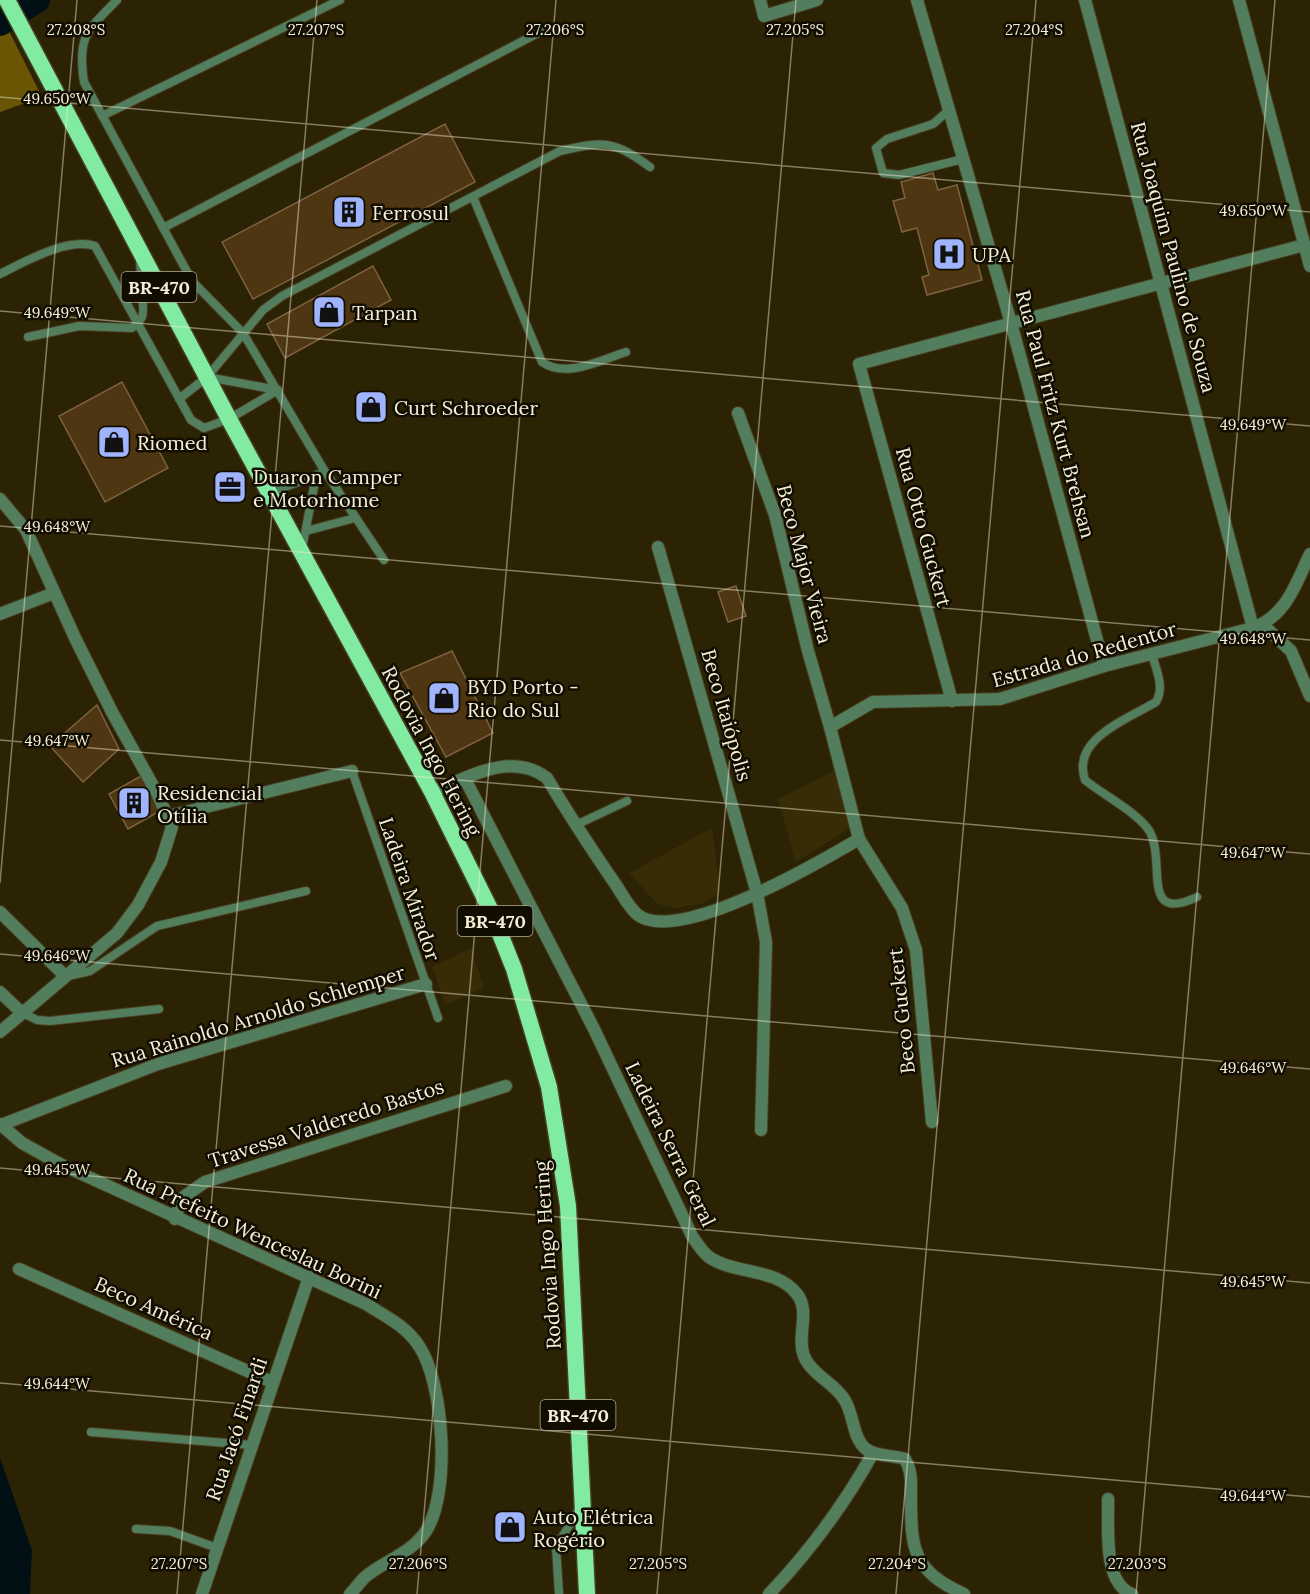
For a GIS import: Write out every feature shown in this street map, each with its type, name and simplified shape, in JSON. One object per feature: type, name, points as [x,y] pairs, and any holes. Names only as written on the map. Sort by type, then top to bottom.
[{"type":"highway","name":"Rodovia Ingo Hering","points":[[7,0],[229,419],[432,792],[503,938],[526,1004],[549,1087],[568,1206],[587,1594]]},
{"type":"street","points":[[760,0],[764,16],[817,0]]},
{"type":"street","name":"Rua Paul Fritz Kurt Brehsan","points":[[917,0],[1011,323],[1104,666]]},
{"type":"street","name":"Rua Joaquim Paulino de Souza","points":[[1085,0],[1161,283],[1258,626]]},
{"type":"street","points":[[1239,0],[1310,266]]},
{"type":"street","points":[[1011,323],[1304,245]]},
{"type":"street","name":"Rua Otto Guckert","points":[[952,701],[859,364],[1011,323]]},
{"type":"street","name":"Beco Major Vieira","points":[[738,413],[775,515],[808,651],[830,727]]},
{"type":"street","points":[[0,499],[26,530],[112,712],[169,816],[172,827],[167,851],[138,905],[117,933],[0,1032]]},
{"type":"street","name":"Beco Itaiópolis","points":[[658,547],[758,893],[766,942],[761,1130]]},
{"type":"street","name":"Estrada do Redentor","points":[[830,727],[873,702],[1000,699],[1104,666],[1258,626],[1275,617],[1285,605],[1310,554]]},
{"type":"street","points":[[0,614],[54,593]]},
{"type":"street","points":[[1258,626],[1291,651],[1310,696]]},
{"type":"street","points":[[432,792],[503,766],[522,765],[536,770],[547,778],[636,914],[648,920],[682,921],[758,893],[858,838],[830,727]]},
{"type":"street","points":[[169,816],[352,771]]},
{"type":"street","name":"Ladeira Serra Geral","points":[[465,779],[594,1029],[692,1236],[710,1258],[784,1282],[796,1293],[802,1302],[803,1354],[809,1365],[845,1400],[859,1440],[873,1453]]},
{"type":"street","name":"Beco Guckert","points":[[858,838],[902,908],[916,950],[932,1122]]},
{"type":"street","points":[[0,912],[65,976]]},
{"type":"street","name":"Rua Rainoldo Arnoldo Schlemper","points":[[1,1125],[158,1064],[426,984]]},
{"type":"street","points":[[0,992],[21,1012]]},
{"type":"street","name":"Travessa Valderedo Bastos","points":[[175,1219],[182,1198],[205,1182],[506,1086]]},
{"type":"street","name":"Rua Prefeito Wenceslau Borini","points":[[1,1125],[41,1154],[175,1219],[309,1277],[381,1313],[405,1329],[418,1344],[431,1371],[441,1432],[437,1506],[425,1533],[413,1545],[366,1577],[350,1594]]},
{"type":"street","name":"Beco América","points":[[19,1269],[272,1382]]},
{"type":"street","name":"Rua Jacó Finardi","points":[[202,1594],[309,1277]]},
{"type":"street","points":[[769,1594],[830,1523],[873,1453],[905,1459],[910,1468],[911,1527],[918,1558],[940,1583],[964,1594]]},
{"type":"street","points":[[1108,1498],[1112,1571],[1116,1582],[1132,1594]]},
{"type":"lane","points":[[117,0],[87,31],[81,60],[84,82],[192,281],[243,333],[278,390],[320,473],[384,560]]},
{"type":"lane","points":[[102,116],[340,0]]},
{"type":"lane","points":[[163,228],[542,31]]},
{"type":"lane","points":[[949,110],[933,124],[887,139],[876,148],[879,163],[884,173],[898,175],[963,159]]},
{"type":"lane","points":[[179,399],[207,377],[263,310],[282,296],[560,151],[594,143],[613,145],[628,151],[650,167]]},
{"type":"lane","points":[[472,197],[542,362],[552,369],[564,370],[626,352]]},
{"type":"lane","points":[[0,274],[47,252],[88,243],[95,246],[191,420],[204,428],[229,419],[278,390]]},
{"type":"lane","points":[[28,337],[79,326],[132,328],[138,322],[144,309],[139,282],[140,252]]},
{"type":"lane","points":[[207,377],[278,390]]},
{"type":"lane","points":[[269,493],[320,473]]},
{"type":"lane","points":[[301,553],[320,473]]},
{"type":"lane","points":[[306,531],[355,518]]},
{"type":"lane","points":[[1152,654],[1161,687],[1156,702],[1089,743],[1082,755],[1081,769],[1085,780],[1142,822],[1150,832],[1155,848],[1158,886],[1162,899],[1169,905],[1179,905],[1197,897]]},
{"type":"lane","name":"Ladeira Mirador","points":[[352,771],[438,1018]]},
{"type":"lane","points":[[576,825],[627,801]]},
{"type":"lane","points":[[65,976],[90,971],[157,926],[306,891]]},
{"type":"lane","points":[[21,1012],[37,1020],[50,1021],[159,1009]]},
{"type":"lane","points":[[91,1432],[251,1445]]},
{"type":"lane","points":[[559,1594],[556,1547],[582,1503]]},
{"type":"lane","points":[[136,1529],[170,1531],[217,1548]]},
{"type":"shaded area","points":[[0,13],[42,97],[0,112]]},
{"type":"shaded area","points":[[834,771],[850,828],[796,862],[778,799]]},
{"type":"shaded area","points":[[712,828],[720,893],[701,904],[674,908],[657,904],[629,873]]},
{"type":"shaded area","points":[[471,948],[484,988],[445,1005],[432,967]]},
{"type":"shaded area","points":[[0,1458],[32,1550],[30,1594],[0,1594]]},
{"type":"building","name":"Ferrosul","points":[[445,124],[475,182],[253,299],[222,242]]},
{"type":"building","name":"UPA","points":[[933,173],[938,190],[957,185],[982,280],[927,295],[922,277],[929,275],[917,228],[902,232],[893,201],[905,198],[901,182]]},
{"type":"building","name":"Tarpan","points":[[373,266],[391,300],[285,358],[267,324]]},
{"type":"building","name":"Riomed","points":[[122,382],[168,468],[105,502],[59,416]]},
{"type":"building","points":[[736,586],[746,616],[728,622],[718,592]]},
{"type":"building","name":"BYD Porto - Rio do Sul","points":[[452,651],[493,733],[446,757],[400,673]]},
{"type":"building","points":[[97,705],[119,749],[83,782],[50,746]]},
{"type":"building","name":"Residencial Otília","points":[[141,776],[160,811],[128,829],[109,794]]},
{"type":"waterway","points":[[0,23],[37,0]]},
{"type":"place","name":"Ferrosul","points":[[349,212]]},
{"type":"place","name":"UPA","points":[[949,254]]},
{"type":"place","name":"Tarpan","points":[[329,312]]},
{"type":"place","name":"Curt Schroeder","points":[[371,407]]},
{"type":"place","name":"Riomed","points":[[114,442]]},
{"type":"place","name":"Duaron Camper e Motorhome","points":[[230,487]]},
{"type":"place","name":"BYD Porto - Rio do Sul","points":[[444,698]]},
{"type":"place","name":"Residencial Otília","points":[[134,803]]},
{"type":"place","name":"Auto Elétrica Rogério","points":[[510,1527]]}]
